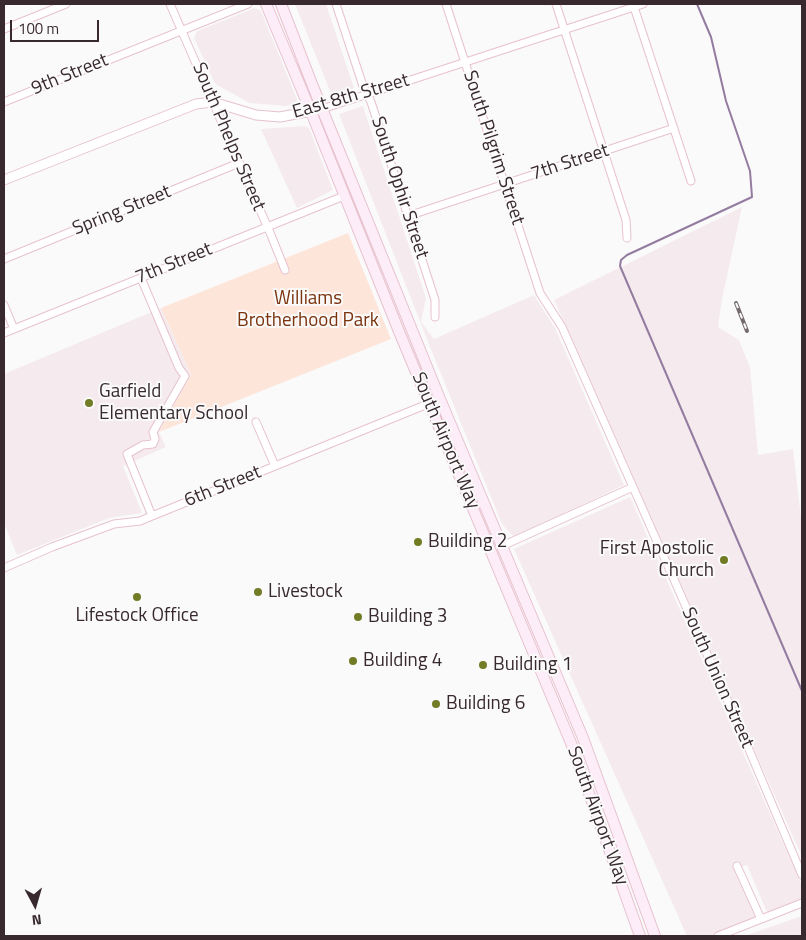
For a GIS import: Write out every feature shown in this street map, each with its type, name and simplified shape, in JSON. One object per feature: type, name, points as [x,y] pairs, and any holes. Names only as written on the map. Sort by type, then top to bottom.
[{"type":"main road","name":"South Airport Way","points":[[266,4],[312,112],[344,196],[429,403],[571,743],[640,936]]},
{"type":"main road","name":"South Airport Way","points":[[281,4],[440,399],[583,738],[655,936]]},
{"type":"street","points":[[4,29],[66,4]]},
{"type":"street","name":"South Phelps Street","points":[[170,4],[285,270]]},
{"type":"street","name":"9th Street","points":[[4,102],[248,4]]},
{"type":"street","name":"South Ophir Street","points":[[336,4],[371,102],[435,300],[435,317]]},
{"type":"street","name":"South Pilgrim Street","points":[[446,4],[540,293]]},
{"type":"street","points":[[556,4],[626,220],[626,238]]},
{"type":"street","name":"East 8th Street","points":[[4,180],[190,105],[213,102],[266,116],[289,116],[312,112],[465,63],[634,5],[643,4]]},
{"type":"street","points":[[634,5],[691,181]]},
{"type":"street","name":"7th Street","points":[[408,216],[674,128]]},
{"type":"street","name":"Spring Street","points":[[4,258],[240,163]]},
{"type":"street","name":"7th Street","points":[[4,333],[344,196]]},
{"type":"street","points":[[141,278],[185,376],[153,432],[155,439],[153,444],[143,445],[127,454],[152,516]]},
{"type":"street","name":"South Union Street","points":[[540,293],[562,327],[802,875]]},
{"type":"street","points":[[4,305],[14,329]]},
{"type":"street","name":"6th Street","points":[[4,568],[52,547],[114,524],[140,521],[440,399]]},
{"type":"street","points":[[256,422],[275,466]]},
{"type":"street","points":[[502,546],[633,487]]},
{"type":"street","points":[[737,866],[761,919]]},
{"type":"street","points":[[718,936],[802,903]]},
{"type":"shaded area","points":[[295,4],[326,4],[354,88],[332,96]]},
{"type":"shaded area","points":[[255,8],[261,11],[297,99],[295,104],[286,106],[250,103],[215,84],[194,38],[197,31]]},
{"type":"shaded area","points":[[363,106],[426,298],[421,322],[434,339],[534,295],[555,328],[624,485],[514,537],[502,524],[428,342],[339,114]]},
{"type":"shaded area","points":[[304,126],[309,128],[333,190],[297,208],[261,129]]},
{"type":"shaded area","points":[[742,207],[722,299],[718,327],[739,340],[750,367],[758,455],[793,449],[802,526],[802,857],[554,300]]},
{"type":"shaded area","name":"Garfield Elementary School","points":[[161,308],[191,374],[159,432],[166,447],[123,466],[142,513],[109,518],[17,555],[4,523],[4,374]]},
{"type":"shaded area","points":[[630,497],[802,886],[802,900],[768,915],[747,865],[739,868],[760,917],[711,936],[687,936],[514,549]]},
{"type":"shaded area","points":[[802,916],[802,936],[743,936],[747,935]]},
{"type":"green space","name":"Williams Brotherhood Park","points":[[348,233],[391,339],[159,432],[191,374],[161,308]]},
{"type":"waterway","points":[[697,4],[711,37],[726,101],[750,171],[752,197],[627,255],[621,260],[620,266],[802,691]]},
{"type":"railway","points":[[736,303],[747,331]]},
{"type":"place","name":"Garfield Elementary School","points":[[89,403]]},
{"type":"place","name":"Building 2","points":[[418,542]]},
{"type":"place","name":"First Apostolic Church","points":[[724,560]]},
{"type":"place","name":"Livestock","points":[[258,592]]},
{"type":"place","name":"Lifestock Office","points":[[137,597]]},
{"type":"place","name":"Building 3","points":[[358,617]]},
{"type":"place","name":"Building 4","points":[[353,661]]},
{"type":"place","name":"Building 1","points":[[483,665]]},
{"type":"place","name":"Building 6","points":[[436,704]]}]
